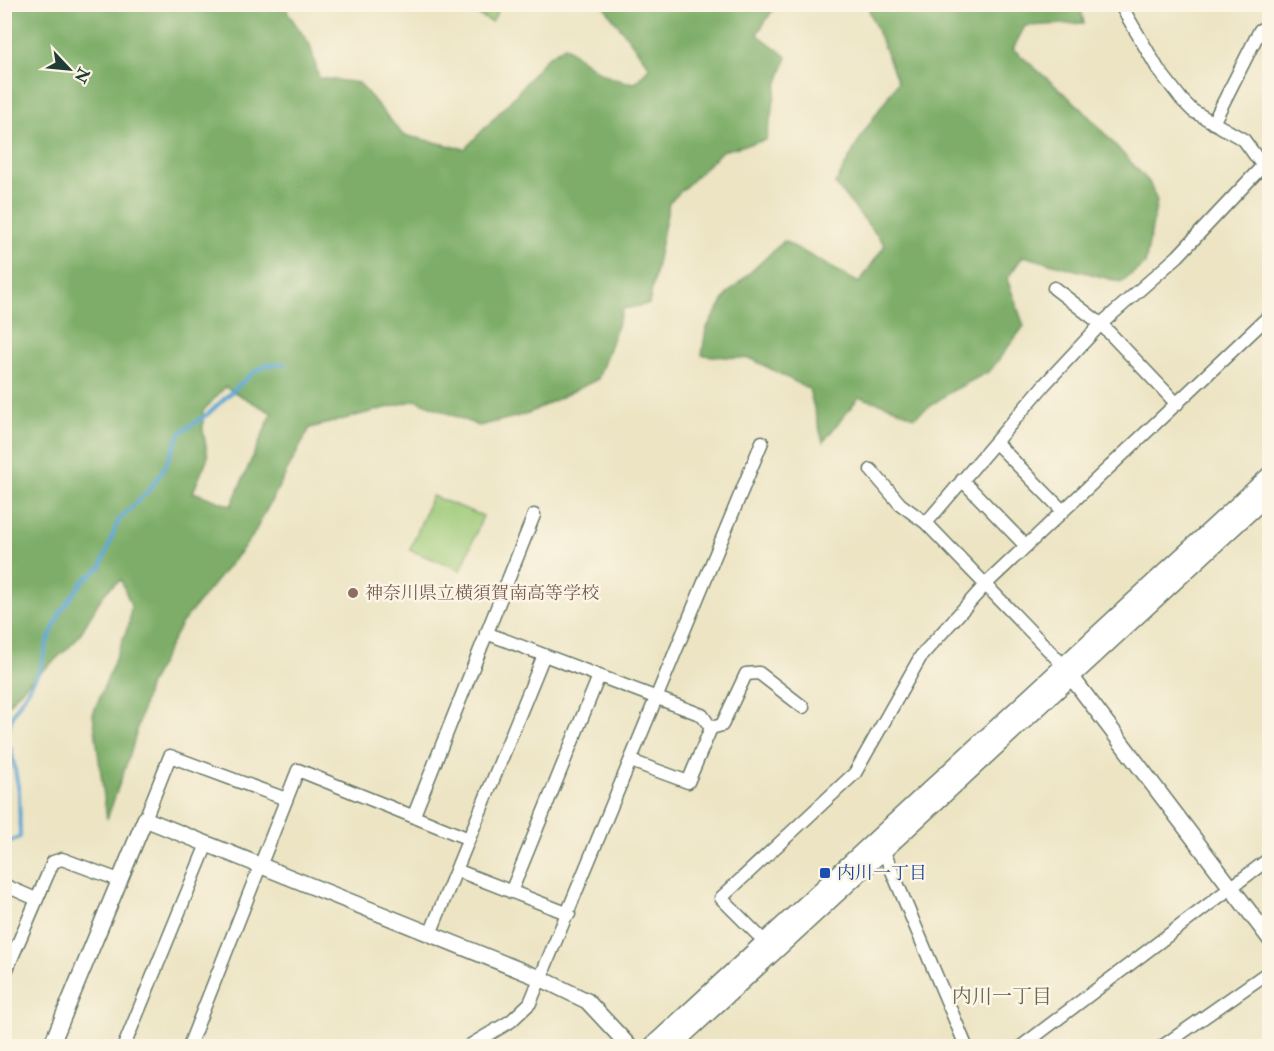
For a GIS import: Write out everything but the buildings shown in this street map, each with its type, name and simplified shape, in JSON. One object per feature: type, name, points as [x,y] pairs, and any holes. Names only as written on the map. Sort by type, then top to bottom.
[{"type":"street","points":[[926,523],[1044,385],[1101,324],[1178,256],[1267,166],[1244,140],[1193,111],[1170,84],[1120,4]]},
{"type":"street","points":[[1213,123],[1260,30],[1269,25]]},
{"type":"street","points":[[1054,288],[1101,324],[1177,404]]},
{"type":"street","points":[[771,948],[721,898],[855,773],[921,656],[986,584],[1025,544],[1177,404],[1269,315]]},
{"type":"street","points":[[469,1047],[511,1021],[530,1004],[542,980],[762,442]]},
{"type":"street","points":[[996,442],[1062,510]]},
{"type":"street","points":[[871,470],[900,504],[926,523],[986,584],[1068,673],[1269,939]]},
{"type":"street","points":[[1068,673],[1269,474]]},
{"type":"street","points":[[962,480],[1025,544]]},
{"type":"street","points":[[673,1047],[771,948],[881,845],[1068,673],[1269,494]]},
{"type":"street","points":[[414,815],[534,515]]},
{"type":"street","points":[[486,633],[702,715],[711,728]]},
{"type":"street","points":[[430,934],[544,656]]},
{"type":"street","points":[[711,728],[722,725],[746,674],[759,673],[803,707]]},
{"type":"street","points":[[511,892],[599,676]]},
{"type":"street","points":[[631,761],[688,782],[711,728]]},
{"type":"street","points":[[51,1047],[170,756],[286,799]]},
{"type":"street","points":[[189,1047],[298,770],[469,839]]},
{"type":"street","points":[[145,819],[588,1000],[630,1047]]},
{"type":"street","points":[[124,1047],[207,844]]},
{"type":"street","points":[[881,845],[966,1047]]},
{"type":"street","points":[[1022,1047],[1269,858]]},
{"type":"street","points":[[4,976],[53,862],[62,859],[119,880]]},
{"type":"street","points":[[456,870],[569,914]]},
{"type":"street","points":[[4,885],[36,899]]},
{"type":"street","points":[[651,1047],[771,948]]},
{"type":"street","points":[[1163,1047],[1269,971]]},
{"type":"green space","points":[[5,4],[286,5],[288,13],[310,45],[319,78],[359,83],[403,135],[465,149],[514,97],[546,58],[565,46],[605,75],[624,82],[635,83],[650,67],[603,5],[776,5],[757,34],[787,57],[777,85],[766,140],[722,151],[669,203],[649,304],[623,309],[598,379],[527,414],[479,426],[416,400],[310,428],[252,537],[181,624],[148,688],[132,748],[107,819],[93,714],[129,624],[131,606],[121,580],[106,592],[74,642],[29,682],[5,709]],"holes":[[[225,387],[272,413],[231,506],[193,492],[208,457],[203,431],[203,411]]]},
{"type":"green space","points":[[457,5],[501,5],[492,22]]},
{"type":"green space","points":[[867,5],[1080,5],[1084,23],[1025,26],[1013,49],[1081,108],[1149,182],[1157,201],[1145,264],[1121,282],[1023,256],[1007,279],[1024,326],[990,371],[952,391],[914,417],[890,406],[859,397],[823,442],[809,389],[752,359],[702,355],[706,329],[728,293],[784,241],[859,283],[885,245],[835,184],[864,132],[898,82]]},
{"type":"green space","points":[[432,496],[483,516],[461,570],[410,550]]},
{"type":"waterway","points":[[7,733],[13,714],[40,670],[47,643],[61,611],[83,581],[101,567],[118,521],[150,489],[163,470],[181,432],[208,414],[250,375],[266,365],[285,364]]},
{"type":"waterway","points":[[4,844],[20,837],[19,791],[11,749]]},
{"type":"place","name":"神奈川県立横須賀南高等学校","points":[[353,593]]},
{"type":"place","name":"内川一丁目","points":[[825,873]]},
{"type":"district","name":"内川一丁目","points":[[1002,996]]}]
